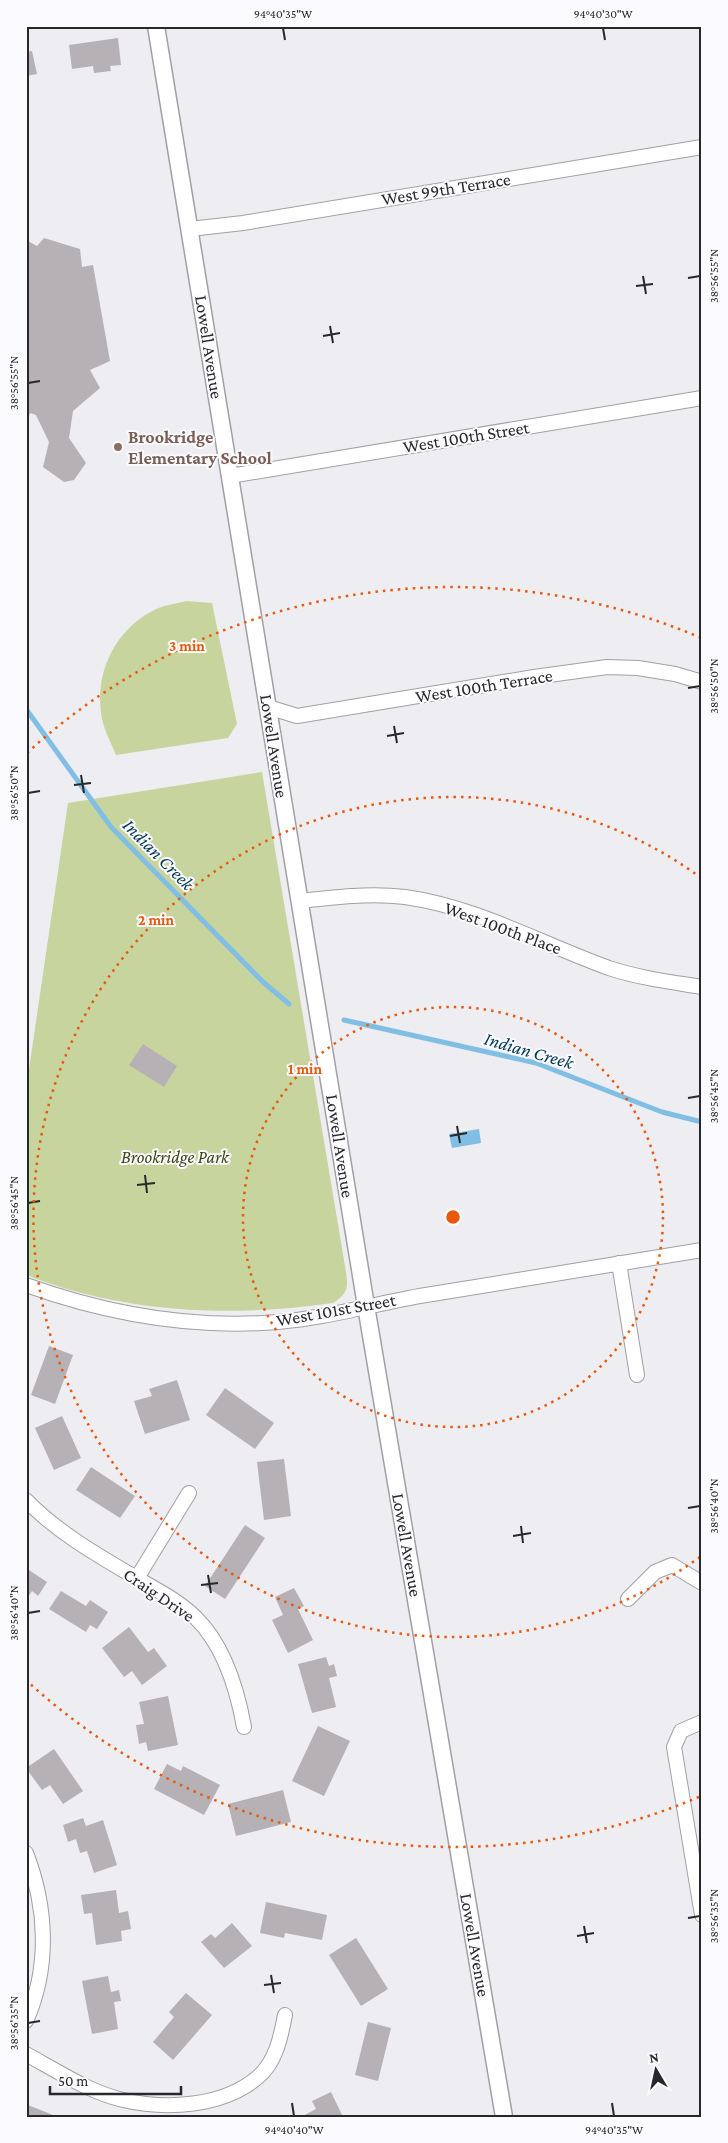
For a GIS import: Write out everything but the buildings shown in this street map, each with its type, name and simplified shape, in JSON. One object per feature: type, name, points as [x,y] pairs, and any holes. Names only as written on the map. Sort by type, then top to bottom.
[{"type":"street","name":"Lowell Avenue","points":[[156,26],[366,1306],[504,2117]]},
{"type":"street","name":"West 99th Terrace","points":[[190,229],[243,223],[702,147]]},
{"type":"street","name":"West 100th Street","points":[[230,476],[702,398]]},
{"type":"street","name":"West 100th Terrace","points":[[268,707],[297,716],[525,678],[607,667],[638,668],[675,674],[702,682]]},
{"type":"street","name":"West 100th Place","points":[[300,900],[372,895],[406,897],[451,907],[486,918],[610,968],[659,981],[702,986]]},
{"type":"street","name":"West 101st Street","points":[[26,1285],[92,1306],[151,1318],[224,1324],[278,1322],[340,1313],[366,1306],[702,1250]]},
{"type":"street","points":[[619,1263],[636,1375]]},
{"type":"street","points":[[137,1578],[189,1493]]},
{"type":"street","name":"Craig Drive","points":[[26,1500],[44,1518],[180,1604],[195,1616],[207,1630],[230,1674],[240,1701],[244,1726]]},
{"type":"street","points":[[628,1599],[656,1572],[672,1565],[702,1582]]},
{"type":"street","points":[[702,1722],[681,1731],[674,1747],[702,1916]]},
{"type":"street","points":[[26,1853],[35,1876],[44,1933],[40,1976],[26,2021]]},
{"type":"street","points":[[26,2054],[100,2092],[122,2100],[151,2105],[183,2104],[213,2099],[241,2088],[260,2076],[277,2050],[285,2015]]},
{"type":"green space","points":[[186,601],[212,603],[237,724],[228,738],[116,755],[104,727],[100,706],[104,672],[109,657],[117,642],[141,618],[156,609]]},
{"type":"green space","name":"Brookridge Park","points":[[262,772],[345,1266],[347,1284],[345,1292],[333,1303],[294,1308],[216,1311],[177,1309],[101,1298],[63,1288],[26,1275],[26,1090],[68,803]]},
{"type":"water","points":[[479,1129],[481,1143],[452,1148],[449,1134]]},
{"type":"waterway","name":"Indian Creek","points":[[26,709],[111,827],[263,982],[289,1004]]},
{"type":"waterway","name":"Indian Creek","points":[[344,1020],[536,1063],[662,1112],[702,1122]]},
{"type":"place","name":"Brookridge Elementary School","points":[[118,447]]}]
